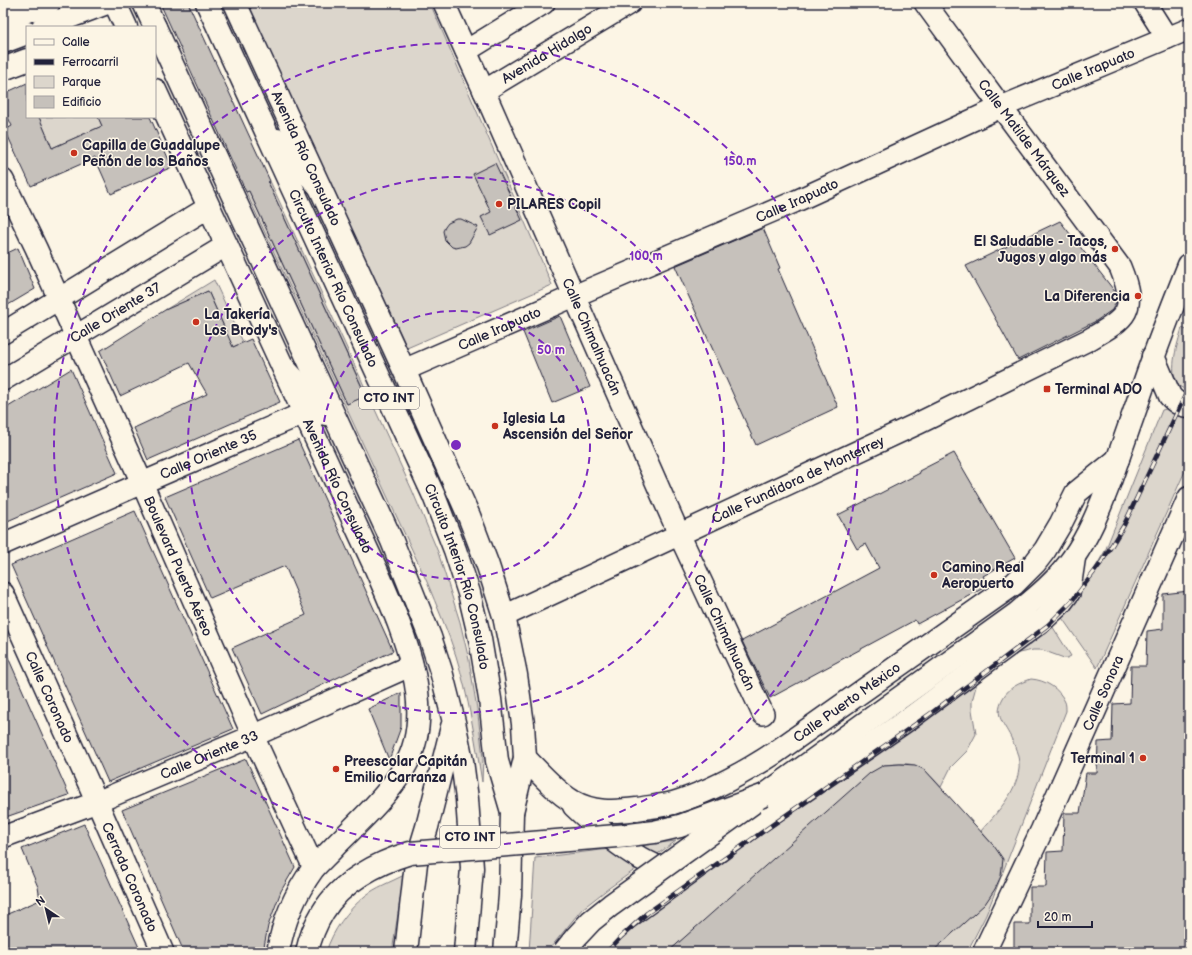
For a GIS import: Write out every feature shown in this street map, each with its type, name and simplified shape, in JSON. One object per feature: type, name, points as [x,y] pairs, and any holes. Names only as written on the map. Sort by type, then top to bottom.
[{"type":"main road","points":[[3,20],[49,3]]},
{"type":"main road","points":[[46,26],[107,3]]},
{"type":"main road","points":[[115,3],[123,26]]},
{"type":"main road","name":"CTO INT","points":[[144,3],[155,26]]},
{"type":"main road","name":"Circuito Interior Río Consulado","points":[[207,3],[434,496],[455,550],[469,593],[480,639],[490,699],[497,761],[512,812]]},
{"type":"main road","name":"Avenida Río Consulado","points":[[235,3],[404,370],[469,516],[488,566],[504,616],[516,675],[522,724],[525,758],[512,812]]},
{"type":"main road","name":"CTO INT","points":[[156,29],[392,542],[430,636],[454,722],[462,761],[467,799],[472,868],[465,952]]},
{"type":"main road","points":[[3,42],[26,33]]},
{"type":"main road","points":[[3,69],[26,60]]},
{"type":"main road","name":"Avenida Río Consulado","points":[[156,92],[284,368],[392,608],[412,665],[419,712],[413,750],[395,783],[314,868]]},
{"type":"main road","points":[[263,125],[319,186]]},
{"type":"main road","points":[[564,952],[591,922],[611,905],[1015,615],[1050,587],[1074,557],[1088,534],[1098,512],[1118,459],[1153,356],[1189,265]]},
{"type":"main road","points":[[1153,356],[1170,396],[1180,404],[1189,406]]},
{"type":"main road","points":[[284,368],[340,429]]},
{"type":"main road","name":"Calle Puerto México","points":[[525,758],[563,796],[572,802],[606,812],[646,808],[672,803],[720,784],[758,764],[776,752],[1014,584],[1036,563],[1045,550],[1059,527],[1076,493],[1118,459]]},
{"type":"main road","name":"Calle Sonora","points":[[984,952],[1052,809],[1189,498]]},
{"type":"main road","points":[[592,952],[609,933],[627,918],[754,826],[910,718],[1044,618],[1060,604],[1069,592],[1074,557]]},
{"type":"main road","points":[[406,952],[416,863],[454,722]]},
{"type":"main road","points":[[306,952],[323,911],[336,896],[351,882],[368,870],[395,858],[410,853],[654,832],[680,826],[765,795]]},
{"type":"main road","points":[[563,796],[590,821],[615,841],[640,858],[682,878]]},
{"type":"main road","name":"CTO INT","points":[[505,952],[510,895],[512,812]]},
{"type":"main road","points":[[420,952],[428,876],[427,826]]},
{"type":"main road","points":[[278,952],[292,904],[302,885],[314,868]]},
{"type":"street","name":"Calle Chimalhuacán","points":[[444,3],[679,534],[763,714]]},
{"type":"street","points":[[466,51],[544,3]]},
{"type":"street","name":"Avenida Hidalgo","points":[[484,91],[630,3]]},
{"type":"street","name":"Calle Matilde Márquez","points":[[925,3],[1123,273],[1129,294],[1127,310],[1112,326],[1090,339]]},
{"type":"street","points":[[1145,3],[1167,38]]},
{"type":"street","name":"Calle Irapuato","points":[[404,370],[794,202],[1001,107],[1189,29]]},
{"type":"street","name":"Boulevard Puerto Aéreo","points":[[3,180],[36,248],[142,483],[253,736],[314,868]]},
{"type":"street","points":[[3,333],[209,207]]},
{"type":"street","name":"Calle Oriente 37","points":[[3,380],[227,245]]},
{"type":"street","name":"Calle Fundidora de Monterrey","points":[[504,616],[919,423],[1090,339]]},
{"type":"street","name":"Calle Oriente 35","points":[[3,544],[304,413]]},
{"type":"street","name":"Calle Coronado","points":[[3,593],[97,802]]},
{"type":"street","name":"Calle Oriente 33","points":[[3,837],[97,802],[253,736],[412,665]]},
{"type":"street","name":"Cerrada Coronado","points":[[97,802],[163,952]]},
{"type":"green space","points":[[247,3],[430,3],[552,285],[407,348]]},
{"type":"green space","points":[[39,118],[98,118],[102,126],[52,148]]},
{"type":"green space","points":[[270,181],[412,490],[438,552],[460,622],[469,660],[483,758],[482,782],[465,687],[446,628],[427,582],[246,192],[249,191],[347,404],[366,395],[268,182]]},
{"type":"green space","points":[[214,280],[243,342],[233,347],[234,350],[196,375],[184,353],[227,333],[208,291],[165,310]]},
{"type":"green space","points":[[1182,328],[1189,331],[1189,390],[1177,385],[1174,371],[1176,349]]},
{"type":"green space","points":[[1166,409],[1189,415],[1189,462],[1097,668],[1058,612],[1088,580],[1105,551],[1162,410]]},
{"type":"green space","points":[[1049,621],[1071,656],[1064,658],[1042,650],[1033,650],[1014,654]]},
{"type":"green space","points":[[978,679],[972,701],[976,734],[967,751],[951,767],[941,787],[927,773],[916,766],[910,764],[884,765],[668,952],[604,952],[648,909]]},
{"type":"green space","points":[[1031,679],[1046,683],[1055,689],[1065,702],[1066,711],[986,915],[967,952],[932,952],[994,846],[981,831],[1010,795],[1019,769],[1015,747],[1001,720],[999,710],[1000,704],[1005,694],[1012,688]]},
{"type":"green space","points":[[676,841],[582,909],[547,952],[529,952],[535,858]]},
{"type":"green space","points":[[404,875],[392,952],[326,952],[341,921],[358,902],[374,890]]},
{"type":"building","points":[[160,3],[188,3],[270,181],[268,182],[366,396],[347,404],[249,191],[246,192]]},
{"type":"building","points":[[26,83],[26,118],[39,118],[52,148],[102,126],[98,118],[150,118],[172,167],[111,194],[95,158],[31,186],[5,130],[12,126],[3,107],[3,94]]},
{"type":"building","points":[[495,163],[522,220],[490,235],[481,217],[491,212],[473,174]]},
{"type":"building","points":[[461,219],[478,227],[469,243],[465,246],[456,248],[452,247],[445,240],[443,231],[448,223]]},
{"type":"building","points":[[1060,221],[1116,293],[1116,302],[1112,310],[1096,321],[1018,360],[966,266]]},
{"type":"building","points":[[763,228],[780,268],[778,269],[838,407],[756,445],[675,266]]},
{"type":"building","points":[[18,248],[35,289],[3,308],[3,255]]},
{"type":"building","points":[[208,291],[233,347],[251,339],[280,402],[148,460],[134,428],[207,394],[189,363],[120,396],[100,351],[165,310]]},
{"type":"building","points":[[560,316],[590,387],[552,403],[523,332]]},
{"type":"building","points":[[71,369],[117,473],[3,523],[3,410]]},
{"type":"building","points":[[298,440],[393,651],[262,714],[232,648],[306,615],[285,566],[210,598],[165,497]]},
{"type":"building","name":"Camino Real Aeropuerto","points":[[954,453],[1015,558],[983,576],[989,585],[917,624],[915,620],[770,698],[742,641],[879,568],[866,544],[857,549],[838,515],[920,473],[919,471]]},
{"type":"building","points":[[135,511],[233,729],[108,782],[11,565]]},
{"type":"building","name":"Terminal 1","points":[[1189,591],[1189,952],[1014,952],[1014,924],[1030,924],[1030,887],[1046,887],[1047,852],[1063,851],[1064,813],[1080,813],[1086,773],[1097,773],[1098,742],[1112,741],[1113,704],[1130,703],[1131,666],[1146,666],[1147,631],[1163,629],[1163,594]]},
{"type":"building","points":[[3,646],[69,795],[3,818]]},
{"type":"building","points":[[401,693],[401,727],[389,760],[368,709]]},
{"type":"building","points":[[246,759],[295,867],[281,891],[268,926],[263,952],[184,952],[122,810]]},
{"type":"building","points":[[884,765],[915,765],[925,770],[994,846],[1003,859],[1001,876],[995,889],[985,904],[932,952],[668,952],[870,773]]},
{"type":"building","points":[[84,824],[141,952],[3,952],[3,916],[40,900],[38,887],[22,849]]},
{"type":"railway","points":[[607,952],[647,913],[934,711],[1048,625],[1072,601],[1101,563],[1124,525],[1189,387]]},
{"type":"place","name":"Capilla de Guadalupe Peñón de los Baños","points":[[74,153]]},
{"type":"place","name":"PILARES Copil","points":[[499,204]]},
{"type":"place","name":"El Saludable - Tacos, Jugos y algo más","points":[[1115,249]]},
{"type":"place","name":"La Diferencia","points":[[1138,296]]},
{"type":"place","name":"La Takería Los Brody's","points":[[196,322]]},
{"type":"place","name":"Terminal ADO","points":[[1047,389]]},
{"type":"place","name":"Iglesia La Ascensión del Señor","points":[[495,426]]},
{"type":"place","name":"Camino Real Aeropuerto","points":[[934,575]]},
{"type":"place","name":"Terminal 1","points":[[1143,758]]},
{"type":"place","name":"Preescolar Capitán Emilio Carranza","points":[[336,769]]}]
